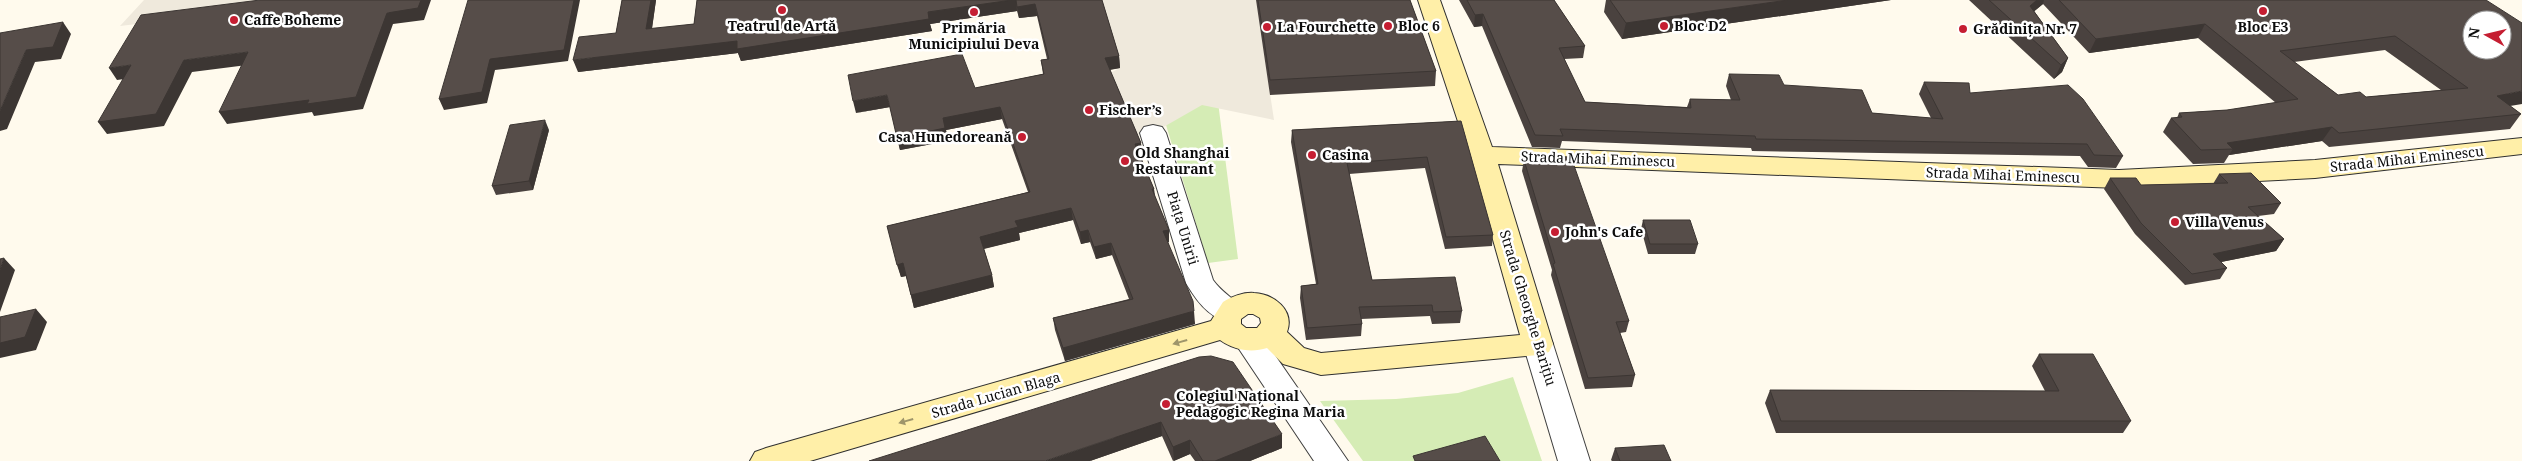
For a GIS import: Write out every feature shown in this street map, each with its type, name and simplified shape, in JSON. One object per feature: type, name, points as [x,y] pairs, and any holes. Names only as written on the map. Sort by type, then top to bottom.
[{"type":"street","name":"Strada Gheorghe Barițiu","points":[[1429,0],[1482,155],[1574,461]]},
{"type":"street","name":"Piața Unirii","points":[[1153,133],[1200,283],[1210,297],[1243,328]]},
{"type":"street","name":"Strada Mihai Eminescu","points":[[1482,155],[2119,178],[2246,174],[2315,169],[2522,146]]},
{"type":"street","points":[[1243,328],[1294,356],[1320,364],[1538,344]]},
{"type":"street","points":[[1243,328],[1332,461]]},
{"type":"street","name":"Strada Lucian Blaga","points":[[766,461],[1243,328]]},
{"type":"green space","points":[[1128,0],[1205,0],[1238,259],[1208,263]]},
{"type":"green space","points":[[1513,377],[1542,461],[1363,461],[1320,401],[1396,399],[1458,393]]},
{"type":"shaded area","points":[[144,0],[336,0],[120,26]]},
{"type":"shaded area","points":[[1099,0],[1256,0],[1274,120],[1202,105],[1153,133],[1134,135],[1108,74],[1120,68]]},
{"type":"building","points":[[260,0],[421,0],[418,8],[387,13],[356,97],[307,104],[309,100],[219,112],[248,52],[184,60],[156,114],[98,122],[131,65],[109,68],[141,15]]},
{"type":"building","points":[[468,0],[574,0],[564,50],[490,59],[482,92],[439,99]]},
{"type":"building","points":[[622,0],[651,0],[646,29],[694,24],[697,0],[1012,0],[928,12],[929,19],[737,49],[737,41],[573,60],[579,37],[616,33]]},
{"type":"building","points":[[1016,0],[1102,0],[1119,56],[1105,58],[1141,143],[1135,144],[1169,230],[1163,231],[1193,301],[1194,311],[1063,348],[1053,318],[1133,299],[1111,243],[1094,247],[1088,230],[1080,232],[1071,208],[1015,221],[1018,227],[980,237],[992,275],[911,295],[903,263],[897,265],[887,226],[1030,192],[1000,107],[943,118],[945,128],[897,138],[887,95],[853,101],[848,75],[962,54],[975,88],[1044,74],[1041,60],[1049,59],[1035,4],[1017,7]]},
{"type":"building","points":[[1258,0],[1410,0],[1436,71],[1270,80]]},
{"type":"building","points":[[1467,0],[1554,0],[1585,46],[1559,48],[1585,102],[1691,108],[1690,99],[1740,100],[1729,74],[1779,75],[1784,85],[1862,90],[1872,113],[1943,119],[1924,82],[1969,83],[1970,93],[2068,85],[2083,99],[2123,156],[2094,155],[2087,144],[1756,139],[1755,136],[1560,129],[1563,136],[1535,135],[1483,14],[1475,15]]},
{"type":"building","points":[[1610,0],[1788,0],[1626,23]]},
{"type":"building","points":[[1989,0],[2037,0],[2030,6],[2068,58],[2061,65]]},
{"type":"building","points":[[2059,0],[2486,0],[2502,10],[2462,10],[2462,60],[2512,60],[2512,17],[2522,23],[2522,91],[2497,96],[2521,114],[2339,133],[2332,127],[2227,143],[2233,149],[2201,150],[2171,118],[2182,117],[2179,113],[2227,110],[2298,99],[2205,24],[2096,39]],"holes":[[[2395,36],[2468,88],[2366,97],[2360,92],[2338,95],[2280,51]]]},
{"type":"building","points":[[63,22],[53,47],[26,50],[0,111],[0,33]]},
{"type":"building","points":[[545,120],[529,181],[492,186],[510,125]]},
{"type":"building","points":[[1461,121],[1493,235],[1446,237],[1427,157],[1347,163],[1372,280],[1455,277],[1462,311],[1433,312],[1432,305],[1359,307],[1362,324],[1307,328],[1301,286],[1318,284],[1292,130]]},
{"type":"building","points":[[1543,156],[1571,157],[1629,321],[1616,322],[1635,375],[1588,378],[1524,160],[1545,161]]},
{"type":"building","points":[[2251,173],[2281,203],[2248,207],[2284,239],[2213,254],[2227,268],[2192,274],[2141,223],[2110,178],[2136,178],[2141,185],[2228,183],[2219,174]]},
{"type":"building","points":[[1643,220],[1690,220],[1698,244],[1650,244]]},
{"type":"building","points":[[4,258],[0,270],[0,259]]},
{"type":"building","points":[[36,309],[25,337],[0,343],[0,317]]},
{"type":"building","points":[[2039,354],[2093,354],[2131,421],[1781,421],[1770,390],[2059,391]]},
{"type":"building","name":"Colegiul Național Pedagogic Regina Maria","points":[[1211,356],[1233,362],[1282,434],[1215,461],[1203,461],[1190,440],[1173,447],[1161,422],[1045,461],[869,461],[1199,357]]},
{"type":"building","points":[[1485,436],[1500,461],[1415,461],[1413,456]]},
{"type":"building","points":[[1664,445],[1671,461],[1620,461],[1615,448]]},
{"type":"place","name":"Teatrul de Artă","points":[[782,10]]},
{"type":"place","name":"Bloc E3","points":[[2263,11]]},
{"type":"place","name":"Primăria Municipiului Deva","points":[[974,12]]},
{"type":"place","name":"Caffe Boheme","points":[[234,20]]},
{"type":"place","name":"Bloc 6","points":[[1388,26]]},
{"type":"place","name":"Bloc D2","points":[[1664,26]]},
{"type":"place","name":"La Fourchette","points":[[1267,27]]},
{"type":"place","name":"Grădinița Nr. 7","points":[[1963,29]]},
{"type":"place","name":"Fischer’s","points":[[1089,110]]},
{"type":"place","name":"Casa Hunedoreană","points":[[1022,137]]},
{"type":"place","name":"Casina","points":[[1312,155]]},
{"type":"place","name":"Old Shanghai Restaurant","points":[[1125,161]]},
{"type":"place","name":"Villa Venus","points":[[2175,222]]},
{"type":"place","name":"John's Cafe","points":[[1555,232]]},
{"type":"place","name":"Colegiul Național Pedagogic Regina Maria","points":[[1166,404]]}]
